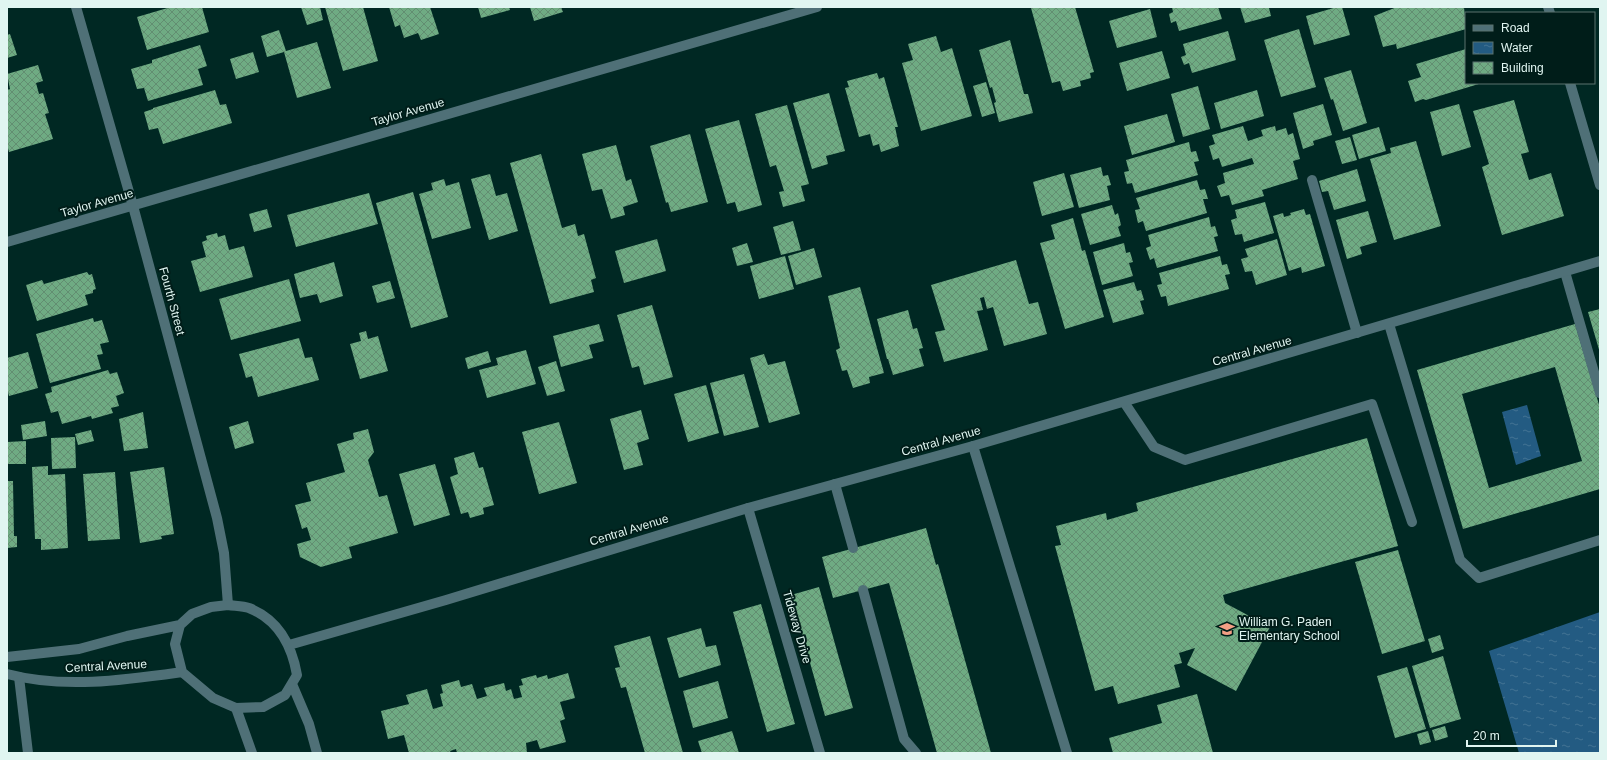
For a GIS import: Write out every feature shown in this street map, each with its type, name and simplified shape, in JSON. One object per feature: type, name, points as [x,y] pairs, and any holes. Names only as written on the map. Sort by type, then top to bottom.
[{"type":"street","name":"Fourth Street","points":[[76,7],[132,206],[216,518],[224,553],[228,605]]},
{"type":"street","name":"Taylor Avenue","points":[[7,242],[817,7]]},
{"type":"street","points":[[1570,84],[1600,185]]},
{"type":"street","points":[[1312,180],[1357,333]]},
{"type":"street","name":"Central Avenue","points":[[289,645],[446,600],[748,508],[974,446],[1600,262]]},
{"type":"street","points":[[1565,272],[1600,393]]},
{"type":"street","points":[[1390,324],[1460,560],[1479,578],[1600,540]]},
{"type":"street","points":[[1124,402],[1154,447],[1185,460],[1372,404],[1412,522]]},
{"type":"street","points":[[974,446],[1067,753]]},
{"type":"street","points":[[835,484],[853,548]]},
{"type":"street","name":"Tideway Drive","points":[[748,508],[820,753]]},
{"type":"street","points":[[863,590],[904,739],[916,753]]},
{"type":"street","points":[[228,605],[249,608],[267,618],[284,636],[294,656],[297,675],[292,684],[285,695],[263,707],[236,708],[213,698],[182,672],[175,644],[180,625],[192,614],[211,607],[228,605]]},
{"type":"street","name":"Central Avenue","points":[[7,657],[79,649],[127,636],[180,625]]},
{"type":"street","name":"Central Avenue","points":[[7,674],[20,678],[77,683],[134,679],[182,672]]},
{"type":"street","points":[[20,678],[28,753]]},
{"type":"street","points":[[292,684],[309,724],[317,753]]},
{"type":"street","points":[[236,708],[252,753]]},
{"type":"water","points":[[1527,405],[1541,456],[1516,465],[1502,412]]},
{"type":"water","points":[[1600,612],[1600,753],[1519,753],[1489,651]]},
{"type":"building","points":[[171,7],[202,7],[209,32],[147,50],[137,17]]},
{"type":"building","points":[[301,7],[320,7],[323,20],[307,25]]},
{"type":"building","points":[[325,7],[363,7],[378,61],[343,71]]},
{"type":"building","points":[[389,7],[430,7],[439,34],[421,40],[418,33],[404,38],[400,25],[395,27]]},
{"type":"building","points":[[478,7],[509,7],[510,10],[481,18]]},
{"type":"building","points":[[530,7],[561,7],[563,12],[534,21]]},
{"type":"building","points":[[1075,7],[1094,72],[1090,73],[1091,78],[1080,81],[1081,86],[1063,91],[1060,81],[1052,83],[1031,8]]},
{"type":"building","points":[[1172,7],[1218,7],[1222,19],[1179,31],[1176,21],[1171,23],[1169,14],[1173,12]]},
{"type":"building","points":[[1240,7],[1272,7],[1269,8],[1271,16],[1245,23]]},
{"type":"building","points":[[1337,7],[1342,7],[1350,35],[1314,45],[1306,16]]},
{"type":"building","points":[[1397,7],[1464,7],[1465,29],[1397,49],[1396,44],[1383,47],[1374,16]]},
{"type":"building","points":[[1150,9],[1157,37],[1117,48],[1109,21]]},
{"type":"building","points":[[1299,29],[1316,87],[1281,97],[1264,40]]},
{"type":"building","points":[[279,30],[286,51],[317,42],[331,88],[297,98],[284,52],[267,57],[261,36]]},
{"type":"building","points":[[1228,31],[1236,60],[1192,73],[1189,63],[1184,65],[1181,57],[1186,55],[1183,44]]},
{"type":"building","points":[[10,34],[17,55],[7,58],[7,35]]},
{"type":"building","points":[[936,36],[941,52],[952,48],[972,116],[921,131],[902,63],[913,60],[908,44]]},
{"type":"building","points":[[1010,40],[1024,94],[1028,94],[1033,113],[999,122],[992,87],[990,88],[979,50]]},
{"type":"building","points":[[200,45],[207,66],[198,69],[203,85],[148,101],[144,88],[137,89],[131,69],[152,63],[152,60]]},
{"type":"building","points":[[1465,49],[1465,84],[1479,84],[1415,102],[1408,81],[1421,77],[1416,64]]},
{"type":"building","points":[[1162,51],[1170,78],[1127,91],[1119,63]]},
{"type":"building","points":[[253,52],[259,72],[236,79],[230,59]]},
{"type":"building","points":[[38,65],[43,81],[36,83],[39,94],[43,93],[49,113],[45,114],[53,139],[9,152],[7,144],[7,90],[10,89],[7,74]]},
{"type":"building","points":[[1351,70],[1367,123],[1343,131],[1333,99],[1331,100],[1324,78]]},
{"type":"building","points":[[877,73],[879,79],[884,77],[898,127],[895,127],[899,146],[881,152],[879,144],[873,146],[870,134],[859,137],[845,88],[849,87],[847,81]]},
{"type":"building","points":[[986,82],[995,113],[982,117],[973,86]]},
{"type":"building","points":[[1198,86],[1210,129],[1183,137],[1171,94]]},
{"type":"building","points":[[215,90],[220,105],[226,104],[232,123],[163,144],[158,128],[149,130],[144,112]]},
{"type":"building","points":[[1257,90],[1264,116],[1221,129],[1214,103]]},
{"type":"building","points":[[829,93],[845,151],[826,156],[828,164],[812,169],[793,103]]},
{"type":"building","points":[[1514,100],[1529,152],[1521,154],[1529,180],[1551,173],[1564,216],[1502,235],[1482,167],[1489,164],[1473,111]]},
{"type":"building","points":[[1323,104],[1332,135],[1313,141],[1314,145],[1303,149],[1293,113]]},
{"type":"building","points":[[1459,104],[1471,147],[1442,156],[1430,112]]},
{"type":"building","points":[[787,105],[809,184],[801,186],[805,201],[783,207],[779,192],[784,191],[776,165],[770,167],[755,114]]},
{"type":"building","points":[[1167,114],[1175,142],[1132,155],[1124,126]]},
{"type":"building","points":[[739,120],[762,205],[738,212],[735,202],[727,204],[705,129]]},
{"type":"building","points":[[1243,126],[1248,141],[1263,136],[1261,130],[1275,126],[1276,131],[1286,128],[1288,135],[1293,133],[1300,159],[1293,161],[1298,179],[1262,190],[1264,196],[1232,205],[1229,195],[1221,197],[1217,186],[1225,183],[1223,173],[1254,164],[1252,158],[1222,167],[1219,158],[1213,160],[1209,146],[1215,144],[1212,135]]},
{"type":"building","points":[[1379,127],[1386,151],[1359,159],[1352,135]]},
{"type":"building","points":[[690,134],[708,202],[671,212],[668,202],[666,203],[650,146]]},
{"type":"building","points":[[1350,137],[1357,160],[1342,164],[1335,141]]},
{"type":"building","points":[[1416,141],[1441,226],[1394,240],[1370,159],[1391,153],[1390,148]]},
{"type":"building","points":[[1189,142],[1191,152],[1196,151],[1199,161],[1194,162],[1198,175],[1135,193],[1132,183],[1127,184],[1124,172],[1129,171],[1126,160]]},
{"type":"building","points":[[616,145],[626,181],[631,179],[638,202],[623,207],[625,215],[611,219],[602,189],[592,191],[582,154]]},
{"type":"building","points":[[541,154],[562,228],[575,224],[578,236],[584,234],[596,278],[591,280],[594,292],[550,304],[510,163]]},
{"type":"building","points":[[1101,167],[1103,176],[1108,175],[1111,185],[1107,186],[1110,200],[1079,208],[1070,175]]},
{"type":"building","points":[[1357,169],[1366,201],[1334,210],[1328,191],[1322,192],[1319,181]]},
{"type":"building","points":[[1064,173],[1074,207],[1042,216],[1033,182]]},
{"type":"building","points":[[490,174],[496,196],[507,193],[518,231],[489,240],[471,179]]},
{"type":"building","points":[[444,179],[446,186],[459,182],[471,228],[432,239],[419,194],[433,190],[431,183]]},
{"type":"building","points":[[1197,180],[1200,190],[1205,189],[1208,199],[1203,199],[1207,213],[1146,231],[1143,221],[1138,223],[1135,210],[1140,209],[1136,198]]},
{"type":"building","points":[[413,192],[448,317],[411,328],[376,203]]},
{"type":"building","points":[[369,193],[378,224],[296,247],[287,215]]},
{"type":"building","points":[[1265,202],[1274,233],[1244,242],[1242,234],[1235,235],[1231,220],[1237,218],[1235,210]]},
{"type":"building","points":[[1112,205],[1115,215],[1118,213],[1121,225],[1118,227],[1121,236],[1090,245],[1081,214]]},
{"type":"building","points":[[267,209],[272,227],[254,232],[249,214]]},
{"type":"building","points":[[1304,209],[1306,215],[1310,214],[1325,266],[1302,273],[1301,267],[1289,271],[1273,216],[1283,213],[1284,217],[1291,215],[1290,213]]},
{"type":"building","points":[[1368,211],[1377,242],[1360,247],[1362,254],[1347,259],[1336,220]]},
{"type":"building","points":[[1209,217],[1211,227],[1215,226],[1218,236],[1214,237],[1218,251],[1157,268],[1154,258],[1150,260],[1146,248],[1151,246],[1148,235]]},
{"type":"building","points":[[1073,218],[1082,251],[1085,250],[1104,317],[1065,329],[1040,243],[1055,239],[1051,225]]},
{"type":"building","points":[[793,221],[801,250],[781,255],[773,227]]},
{"type":"building","points":[[217,233],[218,237],[225,235],[229,250],[244,246],[253,277],[200,292],[191,261],[206,257],[202,242],[207,240],[206,236]]},
{"type":"building","points":[[657,239],[666,271],[624,283],[615,251]]},
{"type":"building","points":[[1277,239],[1287,275],[1256,285],[1252,271],[1245,272],[1241,259],[1248,257],[1245,249]]},
{"type":"building","points":[[747,243],[753,262],[737,266],[732,248]]},
{"type":"building","points":[[1124,243],[1126,253],[1130,252],[1133,262],[1129,263],[1133,276],[1102,285],[1093,252]]},
{"type":"building","points":[[814,248],[822,277],[796,285],[788,256]]},
{"type":"building","points":[[785,256],[794,289],[759,299],[750,266]]},
{"type":"building","points":[[1220,256],[1222,265],[1227,264],[1230,274],[1225,275],[1229,289],[1168,306],[1166,296],[1161,297],[1157,285],[1162,284],[1159,273]]},
{"type":"building","points":[[1016,260],[1029,304],[1038,302],[1047,334],[1004,346],[993,307],[987,309],[984,297],[980,298],[983,310],[977,311],[988,350],[944,362],[935,332],[945,330],[931,285]]},
{"type":"building","points":[[334,262],[343,296],[320,303],[317,294],[300,298],[294,274]]},
{"type":"building","points":[[87,272],[89,275],[92,274],[96,289],[93,290],[93,293],[85,295],[88,305],[37,321],[26,285],[42,280],[44,284]]},
{"type":"building","points":[[289,279],[301,321],[231,340],[219,299]]},
{"type":"building","points":[[390,281],[395,298],[377,303],[372,286]]},
{"type":"building","points":[[1134,282],[1137,291],[1141,290],[1144,300],[1140,301],[1144,314],[1113,323],[1103,290]]},
{"type":"building","points":[[860,287],[884,373],[869,377],[870,383],[853,388],[847,370],[842,371],[836,350],[840,348],[828,296]]},
{"type":"building","points":[[652,305],[673,377],[644,385],[639,366],[632,368],[617,315]]},
{"type":"building","points":[[1600,309],[1600,353],[1588,312]]},
{"type":"building","points":[[908,310],[913,329],[917,328],[923,348],[919,349],[924,366],[893,375],[887,359],[877,319]]},
{"type":"building","points":[[93,318],[94,322],[102,320],[109,342],[100,344],[103,354],[97,355],[101,369],[50,383],[36,334]]},
{"type":"building","points":[[599,324],[604,341],[589,345],[593,358],[561,367],[553,336]]},
{"type":"building","points":[[1575,324],[1600,408],[1600,489],[1463,529],[1417,370]],"holes":[[[1555,367],[1582,461],[1489,488],[1462,394]]]},
{"type":"building","points":[[366,331],[368,339],[378,336],[388,371],[360,379],[350,344],[361,341],[359,333]]},
{"type":"building","points":[[299,338],[305,358],[312,357],[319,380],[258,397],[252,376],[246,378],[239,354]]},
{"type":"building","points":[[526,350],[536,384],[487,398],[479,370],[498,365],[496,358]]},
{"type":"building","points":[[488,351],[491,362],[468,369],[465,358]]},
{"type":"building","points":[[28,352],[38,388],[9,396],[7,388],[7,358]]},
{"type":"building","points":[[764,354],[768,365],[785,361],[800,414],[769,423],[750,358]]},
{"type":"building","points":[[556,361],[565,391],[547,396],[538,367]]},
{"type":"building","points":[[108,370],[110,374],[117,372],[124,393],[116,396],[119,406],[111,408],[113,413],[92,419],[91,416],[62,424],[58,411],[51,413],[45,394],[52,392],[51,387]]},
{"type":"building","points":[[744,374],[759,427],[724,436],[710,383]]},
{"type":"building","points":[[706,385],[719,433],[688,442],[674,394]]},
{"type":"building","points":[[641,410],[649,439],[637,443],[643,465],[624,470],[610,419]]},
{"type":"building","points":[[143,412],[148,448],[124,451],[119,419]]},
{"type":"building","points":[[45,421],[47,436],[23,440],[21,425]]},
{"type":"building","points":[[248,421],[254,443],[235,449],[229,427]]},
{"type":"building","points":[[559,422],[577,483],[539,494],[522,432]]},
{"type":"building","points":[[368,429],[374,452],[368,460],[379,497],[387,495],[398,533],[349,547],[352,558],[321,567],[300,557],[297,544],[311,540],[307,527],[302,529],[295,505],[311,501],[306,483],[345,472],[337,444],[354,439],[353,433]]},
{"type":"building","points":[[91,430],[94,441],[78,445],[75,434]]},
{"type":"building","points":[[75,437],[76,468],[52,469],[51,438]]},
{"type":"building","points":[[1367,438],[1398,546],[1223,595],[1225,603],[1270,627],[1236,691],[1187,665],[1195,648],[1179,653],[1182,663],[1174,665],[1180,687],[1118,704],[1113,686],[1095,691],[1055,546],[1061,545],[1056,526],[1106,513],[1107,520],[1138,511],[1136,503]]},
{"type":"building","points":[[26,441],[26,464],[7,464],[7,442]]},
{"type":"building","points":[[474,452],[479,468],[483,467],[494,505],[483,508],[484,514],[470,518],[468,512],[461,514],[450,477],[458,474],[454,458]]},
{"type":"building","points":[[435,464],[450,515],[414,526],[399,474]]},
{"type":"building","points":[[48,466],[48,475],[65,474],[68,548],[41,550],[41,539],[35,539],[32,467]]},
{"type":"building","points":[[164,467],[174,534],[161,536],[162,539],[140,543],[130,472]]},
{"type":"building","points":[[115,472],[120,539],[88,541],[83,474]]},
{"type":"building","points":[[7,481],[13,481],[14,536],[17,536],[17,547],[7,548]]},
{"type":"building","points":[[926,528],[936,565],[938,564],[991,753],[937,753],[889,583],[833,598],[822,557]]},
{"type":"building","points":[[1398,550],[1425,641],[1382,654],[1355,562]]},
{"type":"building","points":[[819,587],[853,708],[825,716],[791,595]]},
{"type":"building","points":[[761,604],[795,724],[767,732],[733,612]]},
{"type":"building","points":[[701,628],[706,647],[716,645],[721,665],[679,678],[667,638]]},
{"type":"building","points":[[1440,635],[1444,649],[1432,653],[1428,639]]},
{"type":"building","points":[[650,636],[683,753],[645,753],[626,687],[621,688],[615,668],[620,667],[614,646]]},
{"type":"building","points":[[1443,656],[1461,719],[1430,728],[1412,666]]},
{"type":"building","points":[[1407,667],[1426,729],[1395,738],[1377,676]]},
{"type":"building","points":[[568,673],[575,698],[560,702],[565,719],[560,721],[566,742],[540,749],[537,740],[526,743],[527,753],[457,753],[456,749],[450,751],[451,753],[409,753],[404,735],[388,739],[381,711],[409,704],[406,695],[427,689],[433,709],[443,706],[440,694],[443,693],[441,685],[459,680],[461,687],[472,684],[477,699],[487,696],[484,688],[504,683],[506,691],[511,689],[514,699],[522,697],[519,686],[523,685],[521,679],[536,675],[537,678],[547,675],[548,679]]},
{"type":"building","points":[[718,681],[728,718],[693,728],[683,691]]},
{"type":"building","points":[[1197,694],[1213,753],[1113,753],[1109,738],[1162,723],[1157,705]]},
{"type":"building","points":[[1445,726],[1448,737],[1435,741],[1432,730]]},
{"type":"building","points":[[732,731],[739,753],[702,753],[698,741]]},
{"type":"building","points":[[1428,731],[1431,742],[1420,745],[1417,734]]},
{"type":"place","name":"William G. Paden Elementary School","points":[[1227,629]]}]
